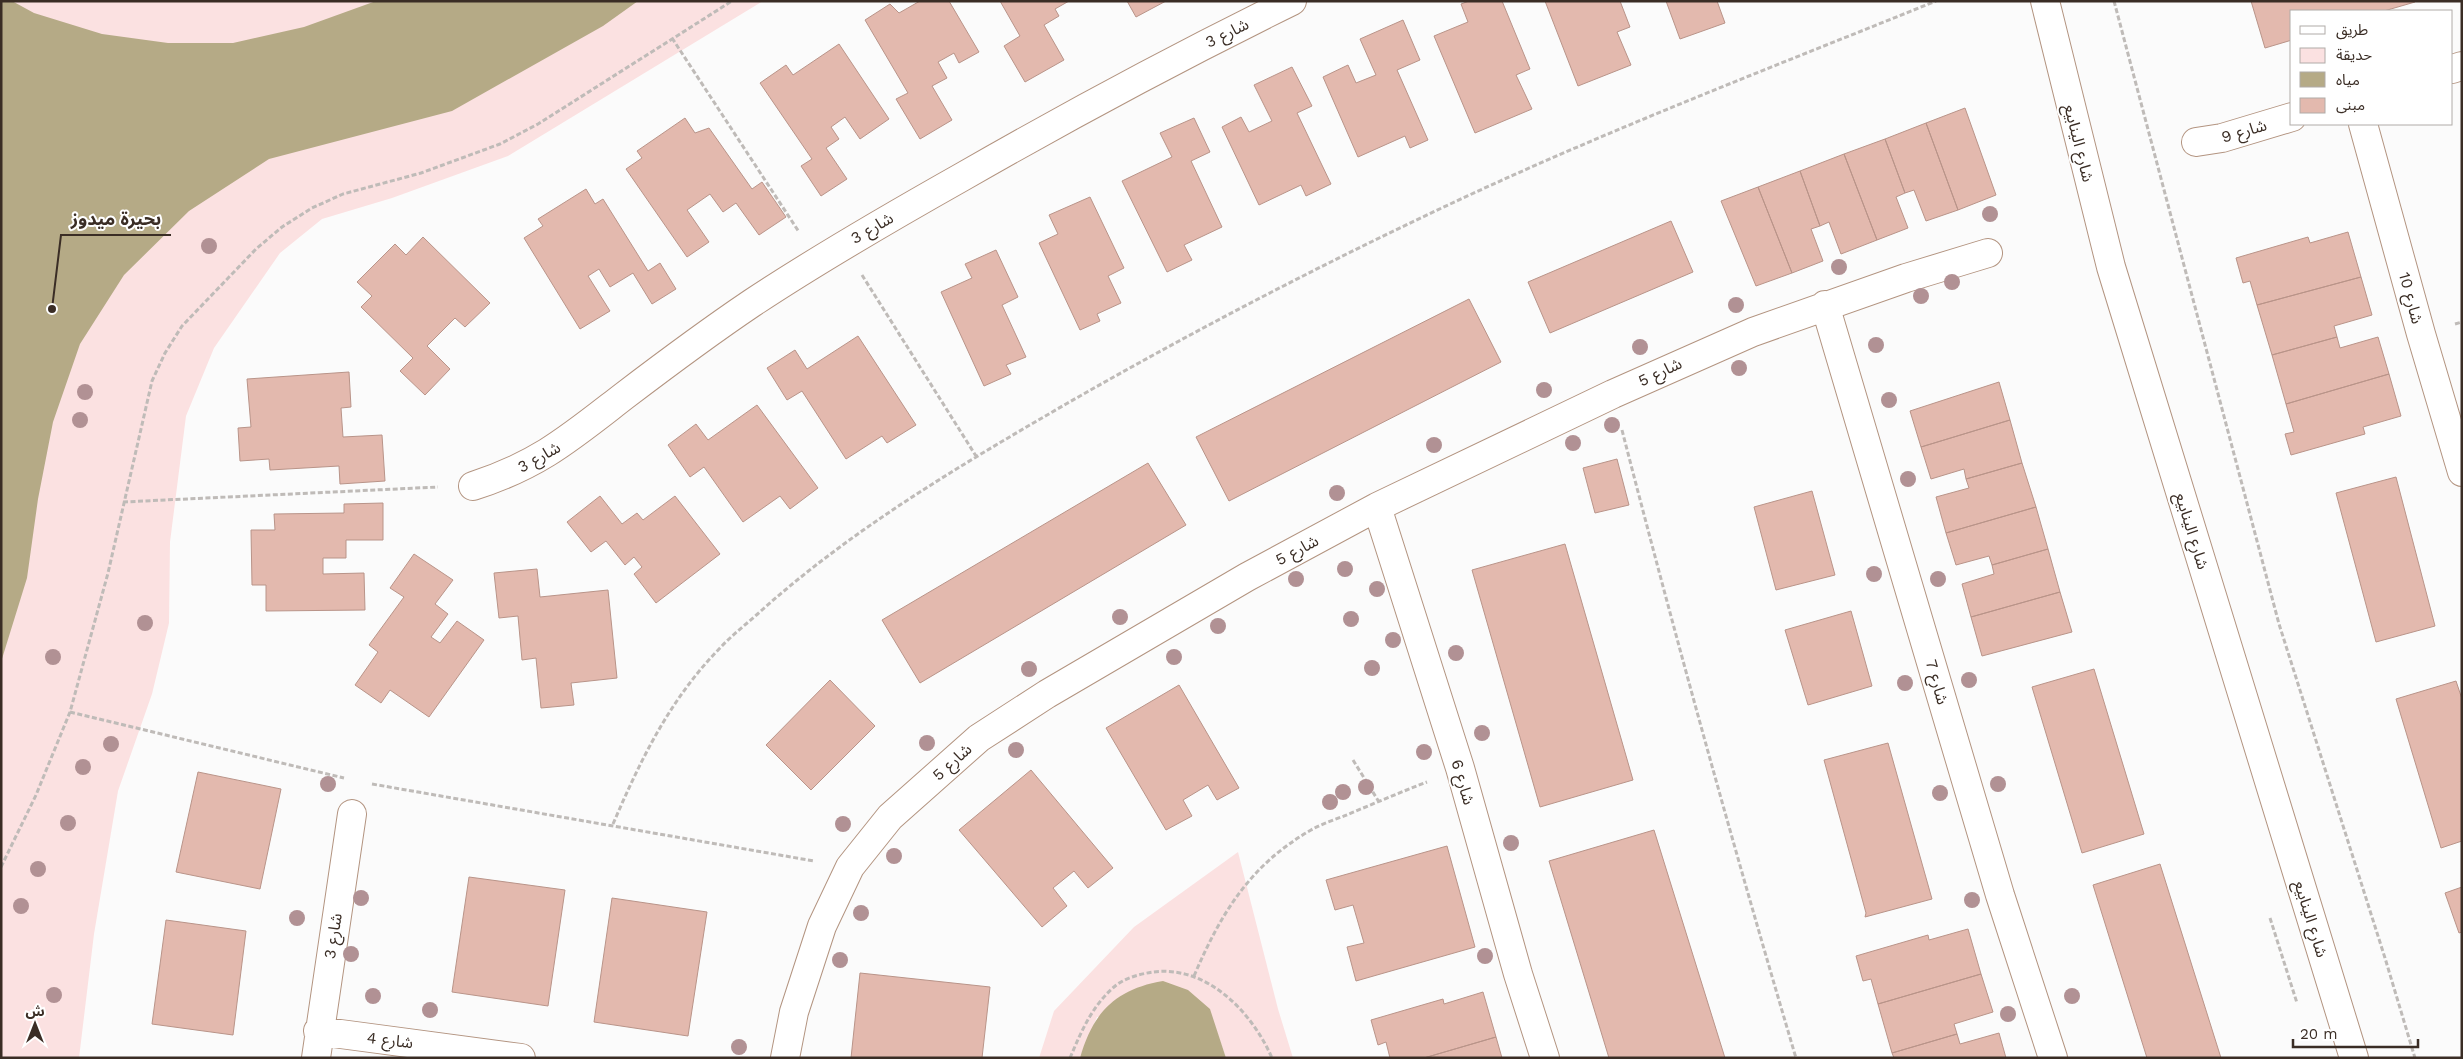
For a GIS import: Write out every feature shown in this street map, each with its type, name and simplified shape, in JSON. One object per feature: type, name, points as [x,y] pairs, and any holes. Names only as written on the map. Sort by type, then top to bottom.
[{"type":"street","name":"شارع 3","points":[[473,486],[512,472],[562,445],[687,348],[843,245],[1016,146],[1188,52],[1292,1]]},
{"type":"street","name":"شارع الينابيع","points":[[2044,1],[2111,266],[2354,1058]]},
{"type":"street","name":"شارع 9","points":[[2196,142],[2222,138],[2290,119]]},
{"type":"street","name":"شارع 10","points":[[2363,125],[2421,334],[2462,472]]},
{"type":"street","name":"شارع 5","points":[[785,1058],[794,1012],[822,926],[850,867],[890,817],[979,738],[1047,694],[1247,577],[1378,507],[1613,394],[1709,351],[1825,305],[1988,253]]},
{"type":"street","name":"شارع 7","points":[[1825,305],[2000,895],[2053,1058]]},
{"type":"street","name":"شارع 6","points":[[1378,507],[1460,768],[1518,974],[1545,1058]]},
{"type":"street","name":"شارع 3","points":[[317,1044],[352,814]]},
{"type":"street","name":"شارع 4","points":[[317,1044],[521,1058]]},
{"type":"path","points":[[1,867],[36,795],[70,712],[108,573],[152,381],[165,352],[182,326],[262,244],[282,227],[312,208],[343,194],[421,173],[500,144],[538,124],[732,1]]},
{"type":"path","points":[[613,824],[641,759],[676,701],[720,648],[807,571],[885,513],[976,456],[1136,364],[1298,278],[1464,198],[1633,124],[1936,1]]},
{"type":"path","points":[[2114,1],[2279,624],[2415,1058]]},
{"type":"path","points":[[672,38],[817,261]]},
{"type":"path","points":[[843,245],[976,456]]},
{"type":"path","points":[[1613,394],[1672,625],[1796,1058]]},
{"type":"path","points":[[123,502],[473,486]]},
{"type":"path","points":[[70,712],[347,779]]},
{"type":"path","points":[[1354,760],[1379,802]]},
{"type":"path","points":[[1194,976],[1211,936],[1230,904],[1254,875],[1281,850],[1312,830],[1460,768]]},
{"type":"path","points":[[366,783],[613,824],[850,867]]},
{"type":"path","points":[[1070,1058],[1081,1032],[1096,1006],[1115,986],[1140,974],[1167,970],[1194,976],[1223,992],[1246,1015],[1265,1042],[1272,1058]]},
{"type":"green space","points":[[1,1],[763,1],[508,156],[392,198],[322,219],[280,253],[214,348],[186,416],[170,542],[169,623],[152,694],[118,791],[94,934],[79,1058],[1,1058]]},
{"type":"green space","points":[[1238,852],[1278,1009],[1293,1058],[1226,1058],[1209,1009],[1097,1017],[1080,1058],[1039,1058],[1054,1011],[1134,927]]},
{"type":"water","points":[[1,1],[12,1],[34,13],[102,34],[168,43],[233,43],[304,27],[376,1],[638,1],[603,26],[452,111],[269,159],[189,211],[124,275],[80,344],[53,422],[38,499],[27,578],[1,662]]},
{"type":"water","points":[[1163,981],[1188,990],[1210,1009],[1226,1058],[1080,1058],[1092,1028],[1109,1005],[1132,990]]},
{"type":"building","points":[[920,1],[949,1],[979,52],[959,63],[954,53],[938,62],[947,78],[932,86],[952,120],[920,139],[896,99],[908,93],[865,20],[890,4],[899,13]]},
{"type":"building","points":[[1000,1],[1069,1],[1055,9],[1059,16],[1044,25],[1064,60],[1025,82],[1004,46],[1020,36]]},
{"type":"building","points":[[1127,1],[1166,1],[1136,17]]},
{"type":"building","points":[[1469,1],[1502,1],[1530,69],[1516,75],[1532,109],[1475,133],[1434,36],[1468,22],[1461,4]]},
{"type":"building","points":[[1545,1],[1620,1],[1630,27],[1617,32],[1631,65],[1578,86]]},
{"type":"building","points":[[1666,1],[1717,1],[1725,23],[1680,39]]},
{"type":"building","points":[[2251,1],[2415,1],[2387,10],[2290,10],[2290,41],[2265,48]]},
{"type":"building","points":[[1403,20],[1420,60],[1397,70],[1428,140],[1410,148],[1405,136],[1358,157],[1323,77],[1348,65],[1356,83],[1376,75],[1360,39]]},
{"type":"building","points":[[839,44],[889,119],[860,139],[845,117],[831,127],[839,139],[826,148],[847,179],[821,196],[801,166],[812,159],[760,83],[786,65],[793,75]]},
{"type":"building","points":[[1292,67],[1312,106],[1297,113],[1331,184],[1306,196],[1301,185],[1259,205],[1222,127],[1241,117],[1249,132],[1272,121],[1254,85]]},
{"type":"building","points":[[1965,108],[1996,195],[1958,210],[1926,123]]},
{"type":"building","points":[[685,118],[695,133],[709,128],[752,189],[762,182],[786,217],[759,235],[736,203],[723,212],[710,194],[687,210],[709,242],[687,257],[626,169],[642,158],[637,151]]},
{"type":"building","points":[[1194,118],[1210,152],[1191,161],[1222,227],[1184,245],[1192,260],[1167,272],[1122,181],[1172,157],[1160,133]]},
{"type":"building","points":[[1926,123],[1958,210],[1926,221],[1914,190],[1905,193],[1885,139]]},
{"type":"building","points":[[1885,139],[1905,193],[1896,197],[1908,228],[1877,240],[1844,154]]},
{"type":"building","points":[[1844,154],[1877,240],[1841,254],[1829,222],[1820,226],[1800,171]]},
{"type":"building","points":[[1800,171],[1820,226],[1811,229],[1823,261],[1792,273],[1758,187]]},
{"type":"building","points":[[1758,187],[1792,273],[1756,286],[1721,201]]},
{"type":"building","points":[[586,189],[595,204],[603,199],[648,271],[660,263],[676,289],[652,304],[633,273],[610,287],[599,269],[588,276],[610,311],[580,329],[524,238],[543,226],[538,219]]},
{"type":"building","points":[[1090,197],[1124,268],[1108,276],[1121,303],[1097,314],[1100,321],[1080,330],[1039,243],[1058,234],[1049,215]]},
{"type":"building","points":[[1671,221],[1693,272],[1550,333],[1528,282]]},
{"type":"building","points":[[2348,232],[2361,277],[2257,305],[2250,281],[2243,283],[2236,258],[2308,237],[2310,243]]},
{"type":"building","points":[[423,237],[490,303],[465,327],[455,318],[427,346],[450,369],[425,395],[400,371],[413,358],[361,307],[372,296],[357,282],[395,244],[406,255]]},
{"type":"building","points":[[996,250],[1018,297],[1002,305],[1026,357],[1006,365],[1011,374],[984,386],[941,292],[972,278],[965,264]]},
{"type":"building","points":[[2361,277],[2372,315],[2334,326],[2337,337],[2272,355],[2257,305]]},
{"type":"building","points":[[1469,299],[1501,362],[1229,501],[1196,437]]},
{"type":"building","points":[[858,336],[916,425],[887,443],[882,436],[846,459],[802,391],[787,400],[767,368],[795,350],[807,369]]},
{"type":"building","points":[[2337,337],[2340,348],[2378,337],[2389,374],[2286,404],[2272,355]]},
{"type":"building","points":[[349,372],[351,407],[341,408],[343,437],[382,435],[385,481],[340,484],[339,466],[270,470],[269,459],[240,461],[238,428],[251,427],[247,379]]},
{"type":"building","points":[[2389,374],[2401,416],[2363,427],[2365,434],[2291,455],[2285,434],[2294,432],[2286,404]]},
{"type":"building","points":[[1999,382],[2010,420],[1921,447],[1910,411]]},
{"type":"building","points":[[757,405],[818,488],[790,509],[780,496],[743,522],[704,467],[690,477],[668,445],[696,424],[708,440]]},
{"type":"building","points":[[2010,420],[2022,463],[1966,479],[1964,469],[1931,479],[1921,447]]},
{"type":"building","points":[[1617,459],[1629,505],[1595,513],[1583,468]]},
{"type":"building","points":[[1148,463],[1186,525],[920,683],[882,620]]},
{"type":"building","points":[[2022,463],[2036,507],[1946,533],[1936,497],[1969,488],[1966,479]]},
{"type":"building","points":[[2396,477],[2435,626],[2376,642],[2336,493]]},
{"type":"building","points":[[1812,491],[1835,575],[1776,590],[1754,507]]},
{"type":"building","points":[[600,496],[622,524],[637,513],[643,520],[675,496],[720,554],[656,603],[634,574],[642,567],[634,557],[625,565],[606,541],[591,552],[567,522]]},
{"type":"building","points":[[383,503],[383,540],[346,540],[346,558],[323,558],[323,574],[364,573],[365,610],[266,611],[266,585],[252,585],[251,530],[275,530],[274,514],[344,513],[344,504]]},
{"type":"building","points":[[2036,507],[2048,549],[1992,565],[1989,556],[1956,565],[1946,533]]},
{"type":"building","points":[[1565,544],[1633,780],[1540,807],[1472,570]]},
{"type":"building","points":[[2048,549],[2060,592],[1971,617],[1962,584],[1994,574],[1992,565]]},
{"type":"building","points":[[414,554],[453,580],[435,604],[448,614],[431,637],[440,643],[457,621],[484,640],[429,717],[390,690],[381,703],[355,685],[378,652],[369,645],[404,597],[390,588]]},
{"type":"building","points":[[537,569],[540,597],[608,590],[617,678],[571,683],[574,705],[541,708],[536,658],[522,660],[518,616],[499,618],[494,573]]},
{"type":"building","points":[[2060,592],[2072,632],[1982,656],[1971,617]]},
{"type":"building","points":[[1851,611],[1872,686],[1808,705],[1785,630]]},
{"type":"building","points":[[2094,669],[2144,834],[2082,853],[2032,687]]},
{"type":"building","points":[[830,680],[875,726],[811,790],[766,745]]},
{"type":"building","points":[[2456,681],[2462,699],[2462,841],[2441,848],[2396,699]]},
{"type":"building","points":[[1179,685],[1239,788],[1217,800],[1208,785],[1183,800],[1192,816],[1166,830],[1106,728]]},
{"type":"building","points":[[1888,743],[1932,899],[1865,917],[1866,913],[1824,760]]},
{"type":"building","points":[[1031,770],[1113,868],[1088,888],[1074,871],[1053,888],[1067,906],[1042,927],[959,830]]},
{"type":"building","points":[[198,772],[281,789],[260,889],[176,872]]},
{"type":"building","points":[[1654,830],[1725,1058],[1609,1058],[1549,861]]},
{"type":"building","points":[[1447,846],[1475,947],[1356,981],[1347,947],[1364,943],[1353,905],[1335,910],[1326,880]]},
{"type":"building","points":[[2160,864],[2221,1058],[2147,1058],[2093,885]]},
{"type":"building","points":[[469,877],[565,890],[548,1006],[452,992]]},
{"type":"building","points":[[2462,887],[2462,932],[2459,933],[2445,893]]},
{"type":"building","points":[[612,898],[707,912],[688,1036],[594,1022]]},
{"type":"building","points":[[166,920],[246,931],[233,1035],[152,1024]]},
{"type":"building","points":[[1968,929],[1981,974],[1878,1004],[1871,979],[1863,981],[1856,956],[1928,935],[1929,940]]},
{"type":"building","points":[[860,973],[990,987],[982,1058],[851,1058]]},
{"type":"building","points":[[1981,974],[1993,1012],[1954,1024],[1957,1034],[1892,1053],[1878,1004]]},
{"type":"building","points":[[1483,992],[1496,1037],[1424,1058],[1390,1058],[1386,1042],[1378,1045],[1371,1020],[1443,999],[1444,1004]]},
{"type":"building","points":[[1999,1033],[2006,1058],[1894,1058],[1892,1053],[1957,1034],[1960,1044]]},
{"type":"building","points":[[1496,1037],[1502,1058],[1424,1058]]},
{"type":"place","name":"بحيرة ميدوز","points":[[52,309]]}]
